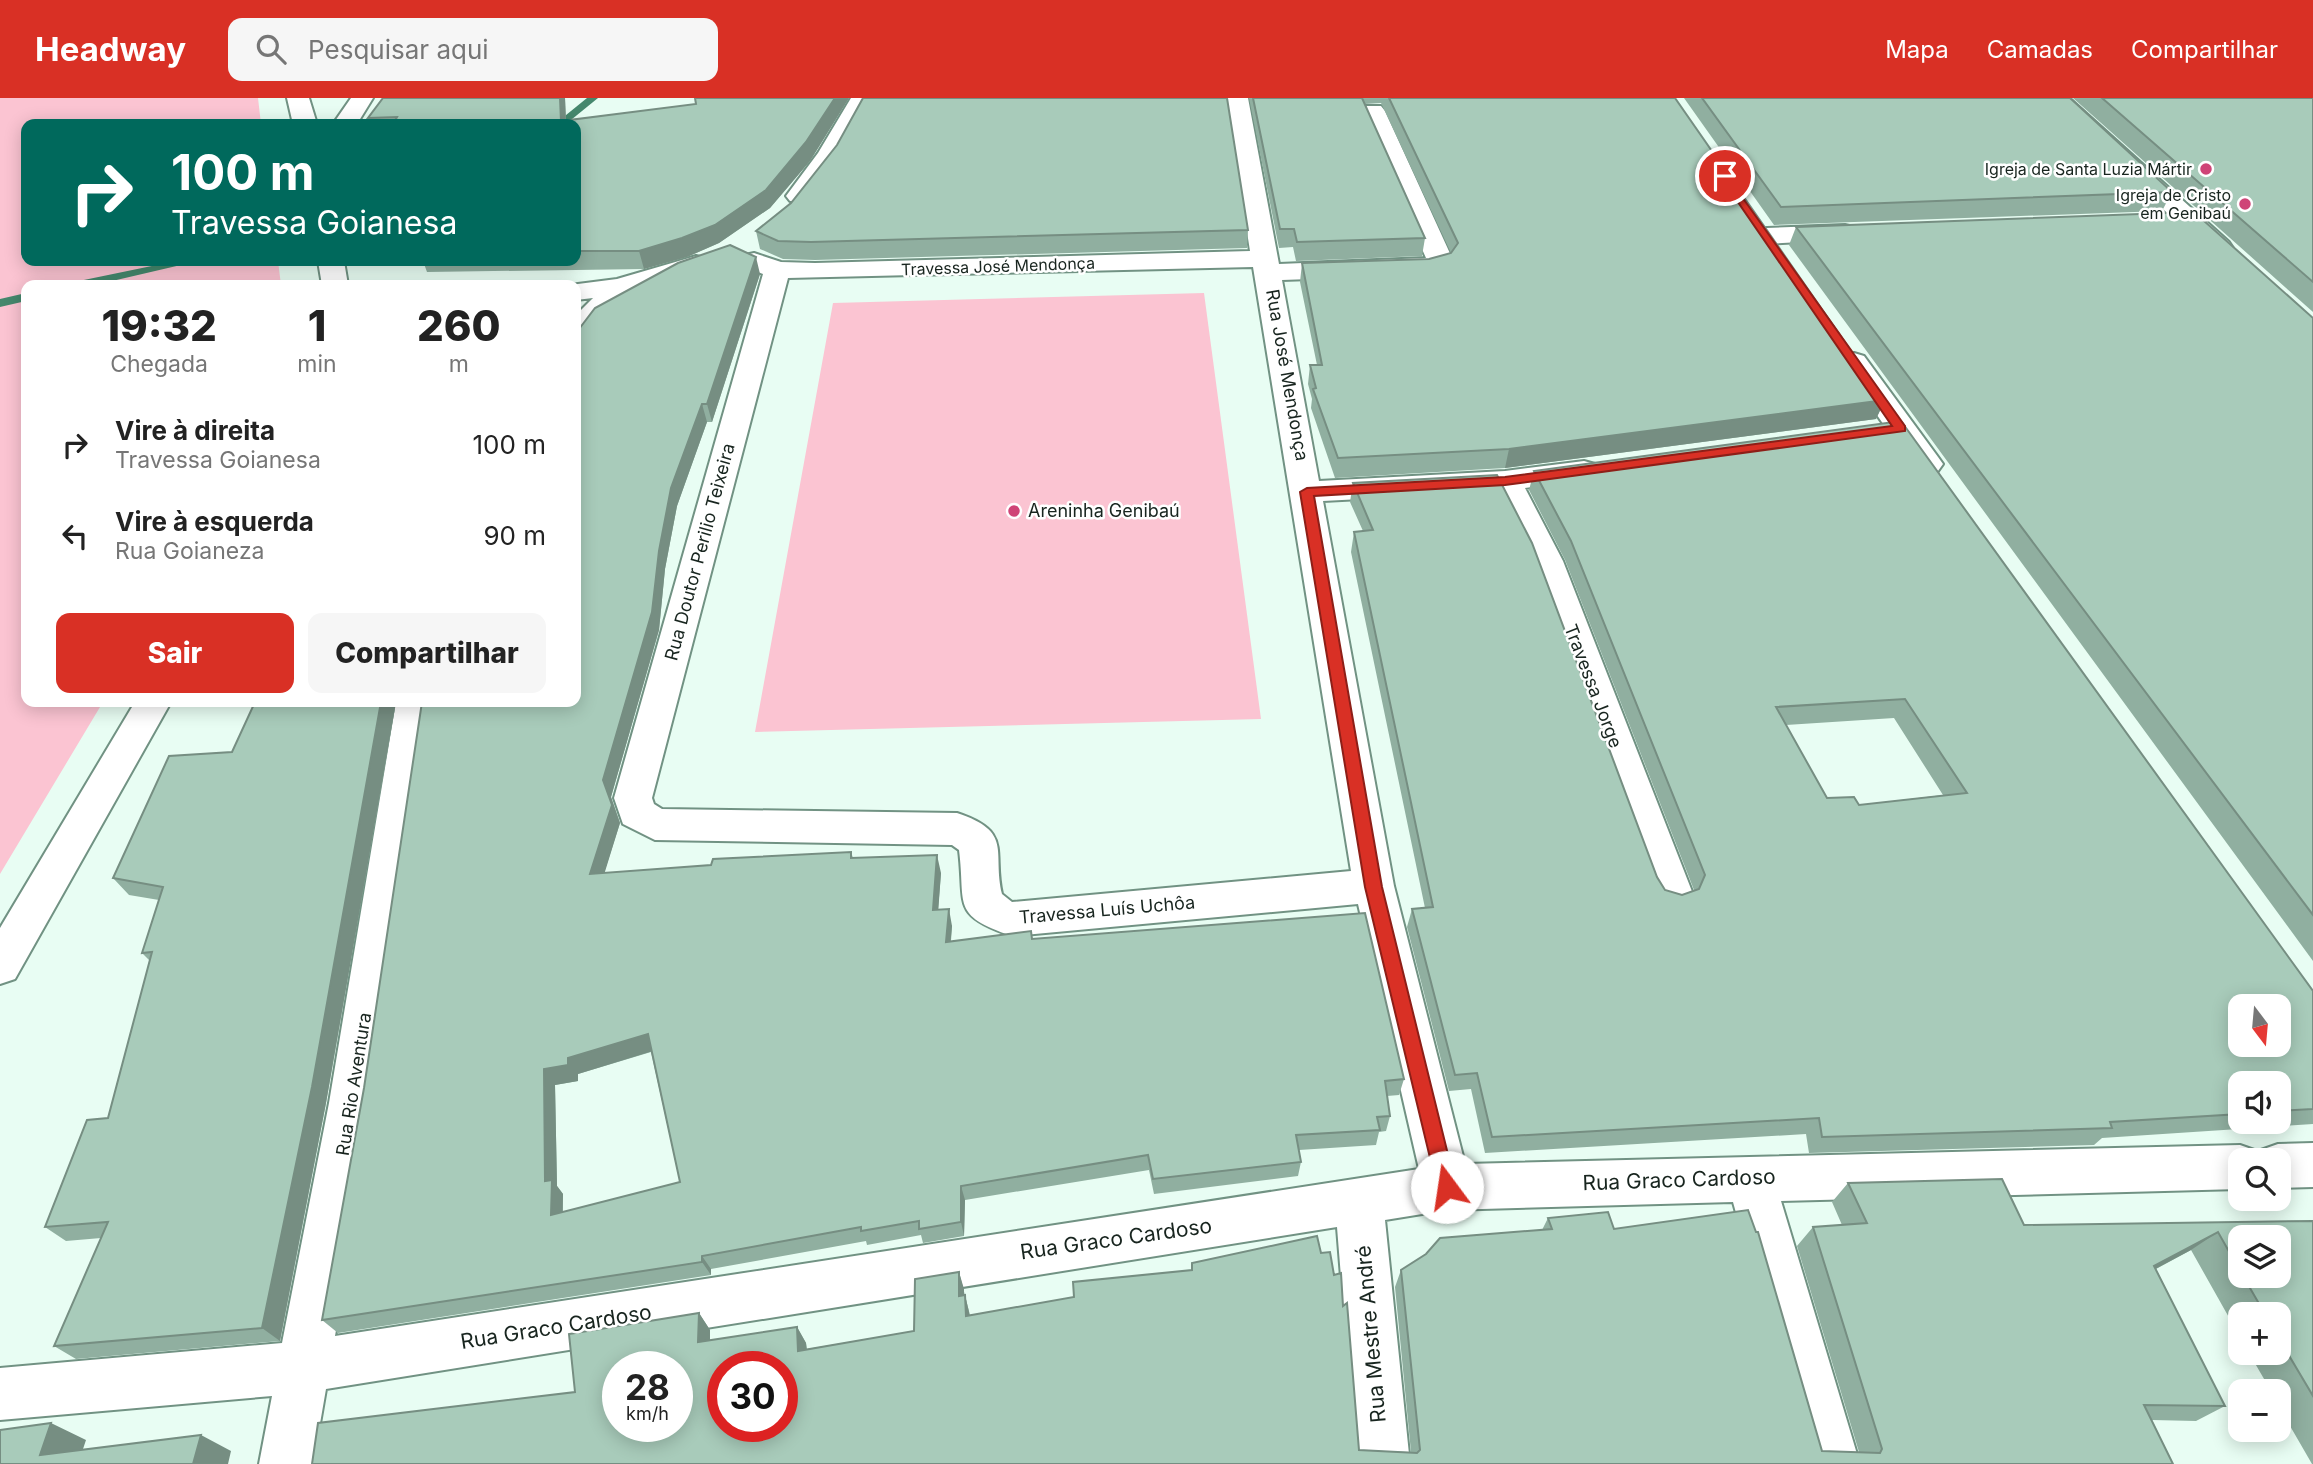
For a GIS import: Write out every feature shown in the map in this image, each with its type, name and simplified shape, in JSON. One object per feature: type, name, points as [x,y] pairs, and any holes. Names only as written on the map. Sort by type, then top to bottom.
[{"type":"street","points":[[298,98],[303,119]]},
{"type":"street","points":[[348,119],[362,98]]},
{"type":"street","points":[[784,213],[829,155],[862,98]]},
{"type":"street","name":"Rua José Mendonça","points":[[1237,98],[1374,887],[1447,1187]]},
{"type":"street","points":[[2056,98],[2239,265]]},
{"type":"street","points":[[1268,266],[1426,267],[1440,260],[1373,111]]},
{"type":"street","points":[[2147,222],[2188,220]]},
{"type":"street","points":[[1790,270],[1759,225],[1875,232]]},
{"type":"street","points":[[581,291],[620,287],[657,278],[729,252],[762,236]]},
{"type":"street","name":"Travessa José Mendonça","points":[[729,252],[777,270],[1268,266]]},
{"type":"street","name":"Rua Doutor Perilio Teixeira","points":[[655,824],[637,813],[633,798],[777,270]]},
{"type":"street","points":[[581,326],[620,287]]},
{"type":"street","points":[[1838,338],[1887,430],[1941,484]]},
{"type":"street","points":[[1307,492],[1505,481],[1614,467]]},
{"type":"street","name":"Travessa Jorge","points":[[1505,481],[1546,562],[1672,894]]},
{"type":"street","points":[[0,966],[150,707]]},
{"type":"street","name":"Rua Rio Aventura","points":[[286,1464],[352,1102],[413,707]]},
{"type":"street","name":"Travessa Luís Uchôa","points":[[655,824],[957,829],[971,833],[978,841],[981,853],[979,893],[987,909],[996,916],[1012,919],[1374,887]]},
{"type":"street","points":[[2291,1166],[2313,1165]]},
{"type":"street","name":"Rua Graco Cardoso","points":[[0,1394],[302,1367],[1037,1250],[1359,1203],[1447,1187],[1750,1177],[2228,1167]]},
{"type":"street","points":[[1750,1177],[1833,1464]]},
{"type":"street","name":"Rua Mestre André","points":[[1359,1203],[1383,1464]]},
{"type":"shaded area","points":[[0,98],[258,98],[260,119],[21,119],[21,266],[279,266],[280,280],[21,280],[21,707],[100,707],[0,874]]},
{"type":"shaded area","name":"Areninha Genibaú","points":[[1204,293],[1261,719],[755,732],[833,303]]},
{"type":"building","points":[[383,98],[560,98],[561,119],[368,118]]},
{"type":"building","points":[[695,98],[835,98],[806,142],[766,190],[715,225],[639,251],[581,251],[581,119],[577,119],[696,104]]},
{"type":"building","points":[[863,98],[1227,98],[1248,230],[811,242],[778,241],[756,231],[791,203],[837,145]]},
{"type":"building","points":[[1253,98],[1362,98],[1425,238],[1297,242],[1294,229],[1280,229]]},
{"type":"building","points":[[1389,98],[1675,98],[1885,400],[1509,449],[1338,458],[1313,389],[1316,388],[1310,365],[1322,365],[1302,263],[1429,259],[1451,253],[1458,243]]},
{"type":"building","points":[[1702,98],[2070,98],[2172,192],[1781,207]]},
{"type":"building","points":[[2102,98],[2313,98],[2313,282]]},
{"type":"building","points":[[2194,212],[2313,318],[2313,915],[1796,227]]},
{"type":"building","points":[[730,245],[756,257],[707,404],[702,404],[671,488],[659,551],[652,612],[603,780],[612,805],[590,874],[711,865],[713,859],[851,852],[851,858],[937,855],[933,910],[949,909],[946,942],[1031,931],[1032,939],[1365,913],[1404,1079],[1385,1081],[1390,1116],[1377,1117],[1380,1130],[1296,1135],[1301,1162],[1153,1179],[1148,1155],[961,1186],[961,1222],[919,1229],[919,1221],[861,1231],[861,1227],[702,1256],[702,1262],[322,1320],[364,1088],[421,707],[581,707],[581,326],[595,308],[678,263]],"holes":[[[648,1034],[680,1182],[551,1215],[552,1180],[545,1181],[544,1069],[568,1065],[568,1058]]]},
{"type":"building","points":[[1901,421],[2313,991],[2313,1109],[2291,1110],[2291,1071],[2228,1071],[2228,1115],[2110,1122],[2112,1128],[1822,1137],[1819,1118],[1492,1137],[1477,1073],[1455,1075],[1412,909],[1433,907],[1354,532],[1373,530],[1353,483],[1497,475],[1532,543],[1657,877],[1665,890],[1682,895],[1699,889],[1705,875],[1571,541],[1534,471]],"holes":[[[1905,699],[1967,793],[1859,805],[1854,797],[1827,798],[1776,707]]]},
{"type":"building","points":[[253,707],[380,707],[312,1087],[262,1328],[54,1346],[108,1222],[45,1227],[87,1120],[108,1118],[152,952],[142,953],[163,887],[113,878],[169,756],[232,752]]},
{"type":"building","points":[[2002,1179],[2024,1225],[2313,1221],[2313,1396],[2291,1359],[2291,1302],[2258,1302],[2250,1288],[2291,1288],[2291,1225],[2228,1225],[2228,1250],[2218,1232],[2154,1266],[2225,1406],[2144,1405],[2173,1464],[312,1464],[318,1423],[575,1392],[569,1334],[699,1313],[698,1342],[797,1327],[798,1351],[914,1331],[915,1279],[959,1272],[959,1296],[965,1295],[966,1316],[1074,1297],[1073,1282],[1192,1270],[1192,1263],[1317,1236],[1321,1253],[1330,1252],[1334,1275],[1341,1273],[1343,1306],[1347,1303],[1359,1450],[1417,1453],[1420,1450],[1401,1270],[1426,1254],[1440,1238],[1552,1229],[1548,1218],[1608,1212],[1614,1229],[1748,1210],[1758,1232],[1822,1451],[1880,1453],[1882,1449],[1813,1227],[1867,1223],[1848,1183]]},
{"type":"building","points":[[51,1423],[40,1455],[201,1435],[193,1464],[0,1464],[0,1430]]},
{"type":"waterway","points":[[566,119],[593,98]]},
{"type":"waterway","points":[[103,280],[168,266]]},
{"type":"waterway","points":[[0,303],[21,298]]},
{"type":"place","name":"Igreja de Santa Luzia Mártir","points":[[2206,169]]},
{"type":"place","name":"Igreja de Cristo em Genibaú","points":[[2245,204]]},
{"type":"place","name":"Areninha Genibaú","points":[[1014,511]]},
{"type":"route","points":[[1447,1187],[1374,887],[1307,492],[1505,481],[1901,428],[1725,176]]}]
